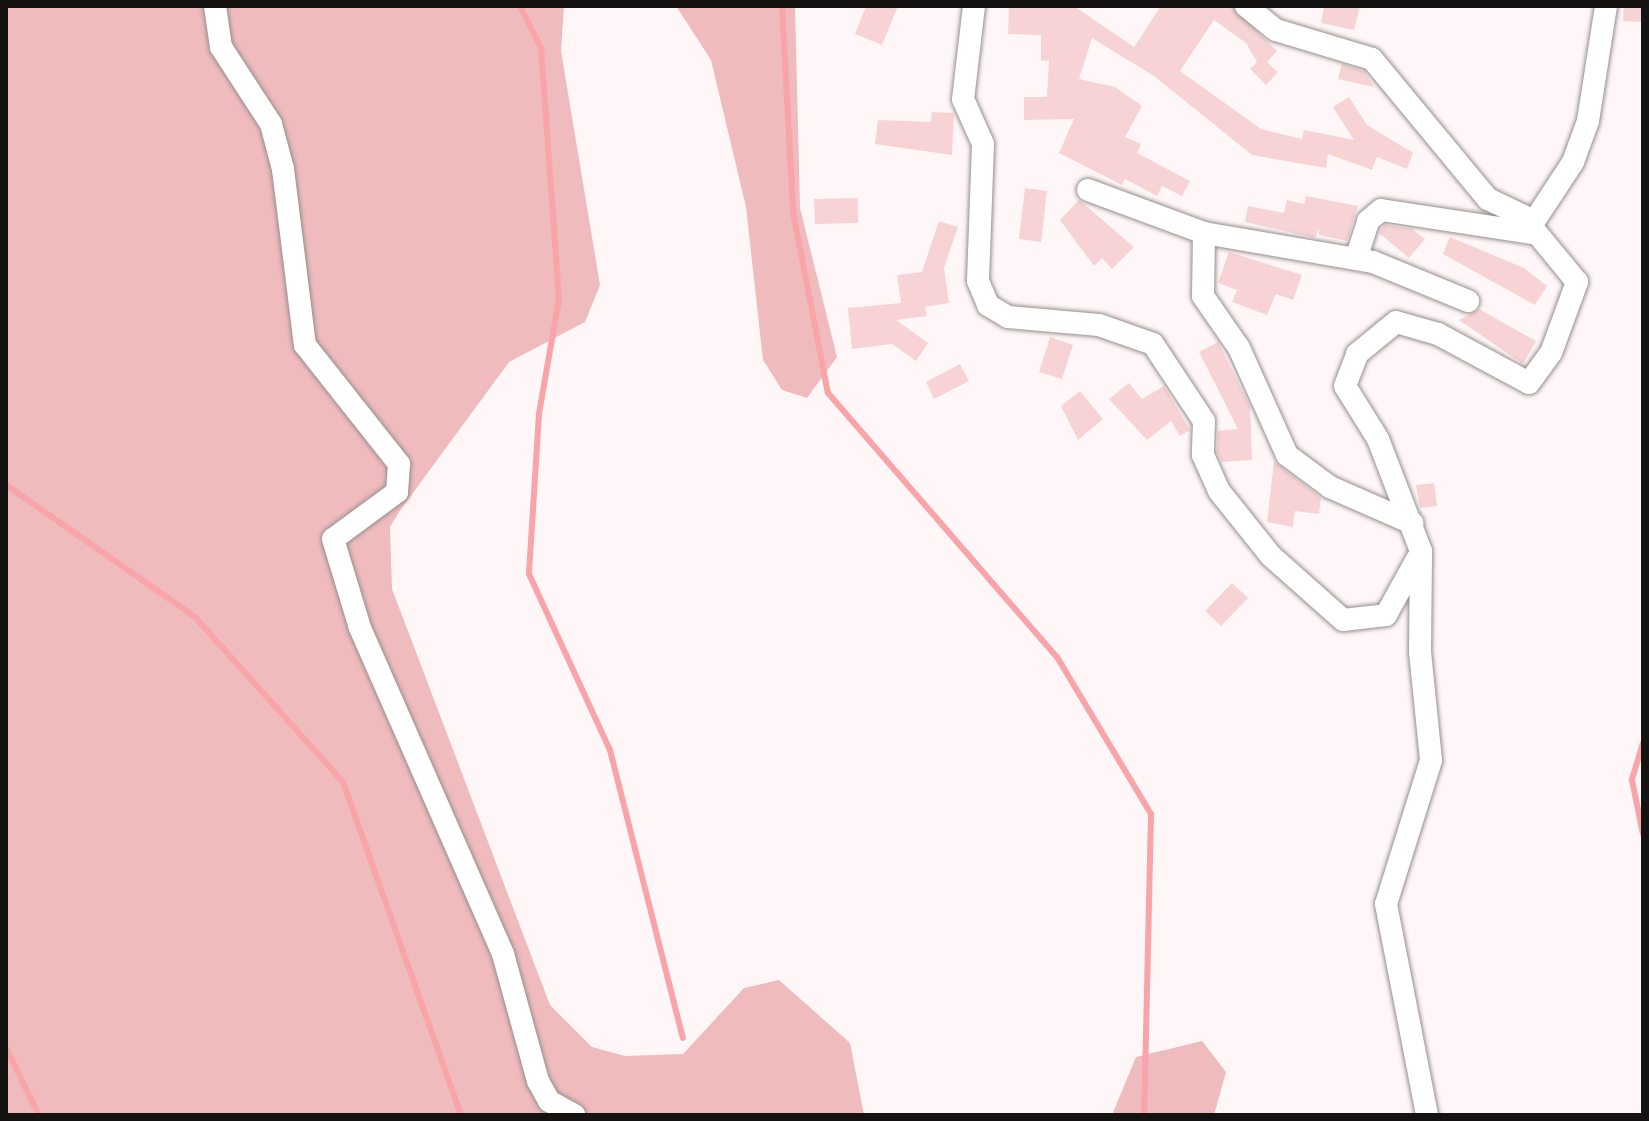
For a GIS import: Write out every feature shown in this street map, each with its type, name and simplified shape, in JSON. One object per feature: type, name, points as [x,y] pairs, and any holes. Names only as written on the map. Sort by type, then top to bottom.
[{"type":"street","points":[[215,6],[221,47],[271,124],[283,169],[305,345],[399,464],[397,492],[333,539],[360,628],[503,954],[538,1081],[549,1101],[574,1115]]},
{"type":"street","points":[[974,6],[963,88],[983,144],[978,281],[988,305],[1008,317],[1099,325],[1153,344],[1204,421],[1203,455],[1219,491],[1271,556],[1343,620],[1377,619],[1395,608],[1421,551]]},
{"type":"street","points":[[1246,6],[1276,30],[1372,59],[1488,199],[1532,226],[1570,268],[1578,289],[1551,353],[1529,383],[1438,334],[1396,322],[1349,367],[1350,400],[1378,439],[1421,551],[1420,652],[1431,760],[1386,904],[1427,1115]]},
{"type":"street","points":[[1532,226],[1573,162],[1588,121],[1606,6]]},
{"type":"street","points":[[1088,190],[1204,233],[1356,259],[1468,301]]},
{"type":"street","points":[[1356,259],[1368,221],[1381,210],[1532,226]]},
{"type":"street","points":[[1204,233],[1203,296],[1239,348],[1287,455],[1330,487],[1412,523]]},
{"type":"shaded area","points":[[6,6],[564,6],[561,51],[600,285],[585,322],[509,362],[399,512],[390,527],[392,589],[550,1005],[592,1047],[625,1056],[683,1054],[744,988],[779,980],[850,1043],[864,1115],[6,1115]]},
{"type":"shaded area","points":[[676,6],[795,6],[800,208],[837,357],[807,398],[782,390],[763,360],[746,207],[711,60]]},
{"type":"shaded area","points":[[1202,1041],[1226,1072],[1214,1115],[1112,1115],[1136,1057]]},
{"type":"building","points":[[866,6],[898,6],[882,45],[855,34]]},
{"type":"building","points":[[1009,6],[1074,6],[1134,47],[1161,6],[1232,6],[1277,51],[1267,62],[1278,72],[1266,85],[1250,69],[1257,62],[1246,43],[1214,20],[1180,71],[1261,129],[1302,139],[1304,130],[1354,140],[1333,107],[1349,97],[1367,125],[1413,153],[1407,169],[1377,157],[1372,170],[1328,154],[1326,168],[1252,155],[1154,76],[1092,38],[1079,79],[1115,87],[1142,106],[1125,137],[1141,144],[1137,153],[1190,181],[1182,196],[1162,186],[1157,196],[1125,179],[1122,185],[1059,153],[1074,119],[1024,120],[1024,97],[1047,97],[1049,60],[1041,61],[1041,35],[1008,34]]},
{"type":"building","points":[[1324,6],[1360,6],[1354,30],[1321,23]]},
{"type":"building","points":[[1624,6],[1642,6],[1641,22],[1623,21]]},
{"type":"building","points":[[1342,64],[1364,71],[1374,87],[1338,79]]},
{"type":"building","points":[[932,112],[954,113],[952,155],[875,144],[878,120],[931,122]]},
{"type":"building","points":[[1025,188],[1047,191],[1041,242],[1019,239]]},
{"type":"building","points":[[1306,196],[1358,206],[1347,241],[1319,235],[1319,228],[1315,238],[1245,222],[1248,206],[1284,213],[1287,200],[1304,204]]},
{"type":"building","points":[[858,198],[858,223],[815,224],[814,199]]},
{"type":"building","points":[[1079,200],[1134,247],[1112,269],[1102,258],[1094,266],[1060,220]]},
{"type":"building","points":[[939,221],[958,227],[944,268],[949,303],[925,307],[927,316],[896,320],[928,343],[916,361],[892,344],[852,349],[848,308],[901,303],[897,275],[922,272]]},
{"type":"building","points":[[1385,225],[1412,229],[1425,239],[1409,258],[1379,233]]},
{"type":"building","points":[[1450,237],[1524,268],[1547,286],[1535,305],[1443,254]]},
{"type":"building","points":[[1229,252],[1302,275],[1293,300],[1276,294],[1267,315],[1232,302],[1237,290],[1218,283]]},
{"type":"building","points":[[1479,309],[1536,341],[1523,364],[1459,320]]},
{"type":"building","points":[[1050,337],[1073,345],[1062,379],[1039,372]]},
{"type":"building","points":[[1218,342],[1250,406],[1252,460],[1222,462],[1217,452],[1218,431],[1238,429],[1199,352]]},
{"type":"building","points":[[960,364],[969,381],[934,399],[926,382]]},
{"type":"building","points":[[1129,383],[1142,399],[1164,386],[1190,430],[1180,436],[1171,421],[1147,440],[1109,399]]},
{"type":"building","points":[[1080,391],[1103,419],[1078,440],[1061,406]]},
{"type":"building","points":[[1274,461],[1321,498],[1319,514],[1295,511],[1293,527],[1267,522]]},
{"type":"building","points":[[1434,483],[1437,506],[1420,508],[1416,485]]},
{"type":"building","points":[[1232,583],[1248,598],[1221,626],[1205,611]]},
{"type":"waterway","points":[[520,6],[541,48],[559,299],[539,414],[529,574],[610,750],[683,1038]]},
{"type":"waterway","points":[[782,6],[793,212],[828,393],[1057,657],[1151,814],[1144,1115]]},
{"type":"waterway","points":[[6,485],[195,617],[343,782],[461,1115]]},
{"type":"waterway","points":[[1643,743],[1632,780],[1643,834]]},
{"type":"waterway","points":[[6,1048],[39,1115]]}]
